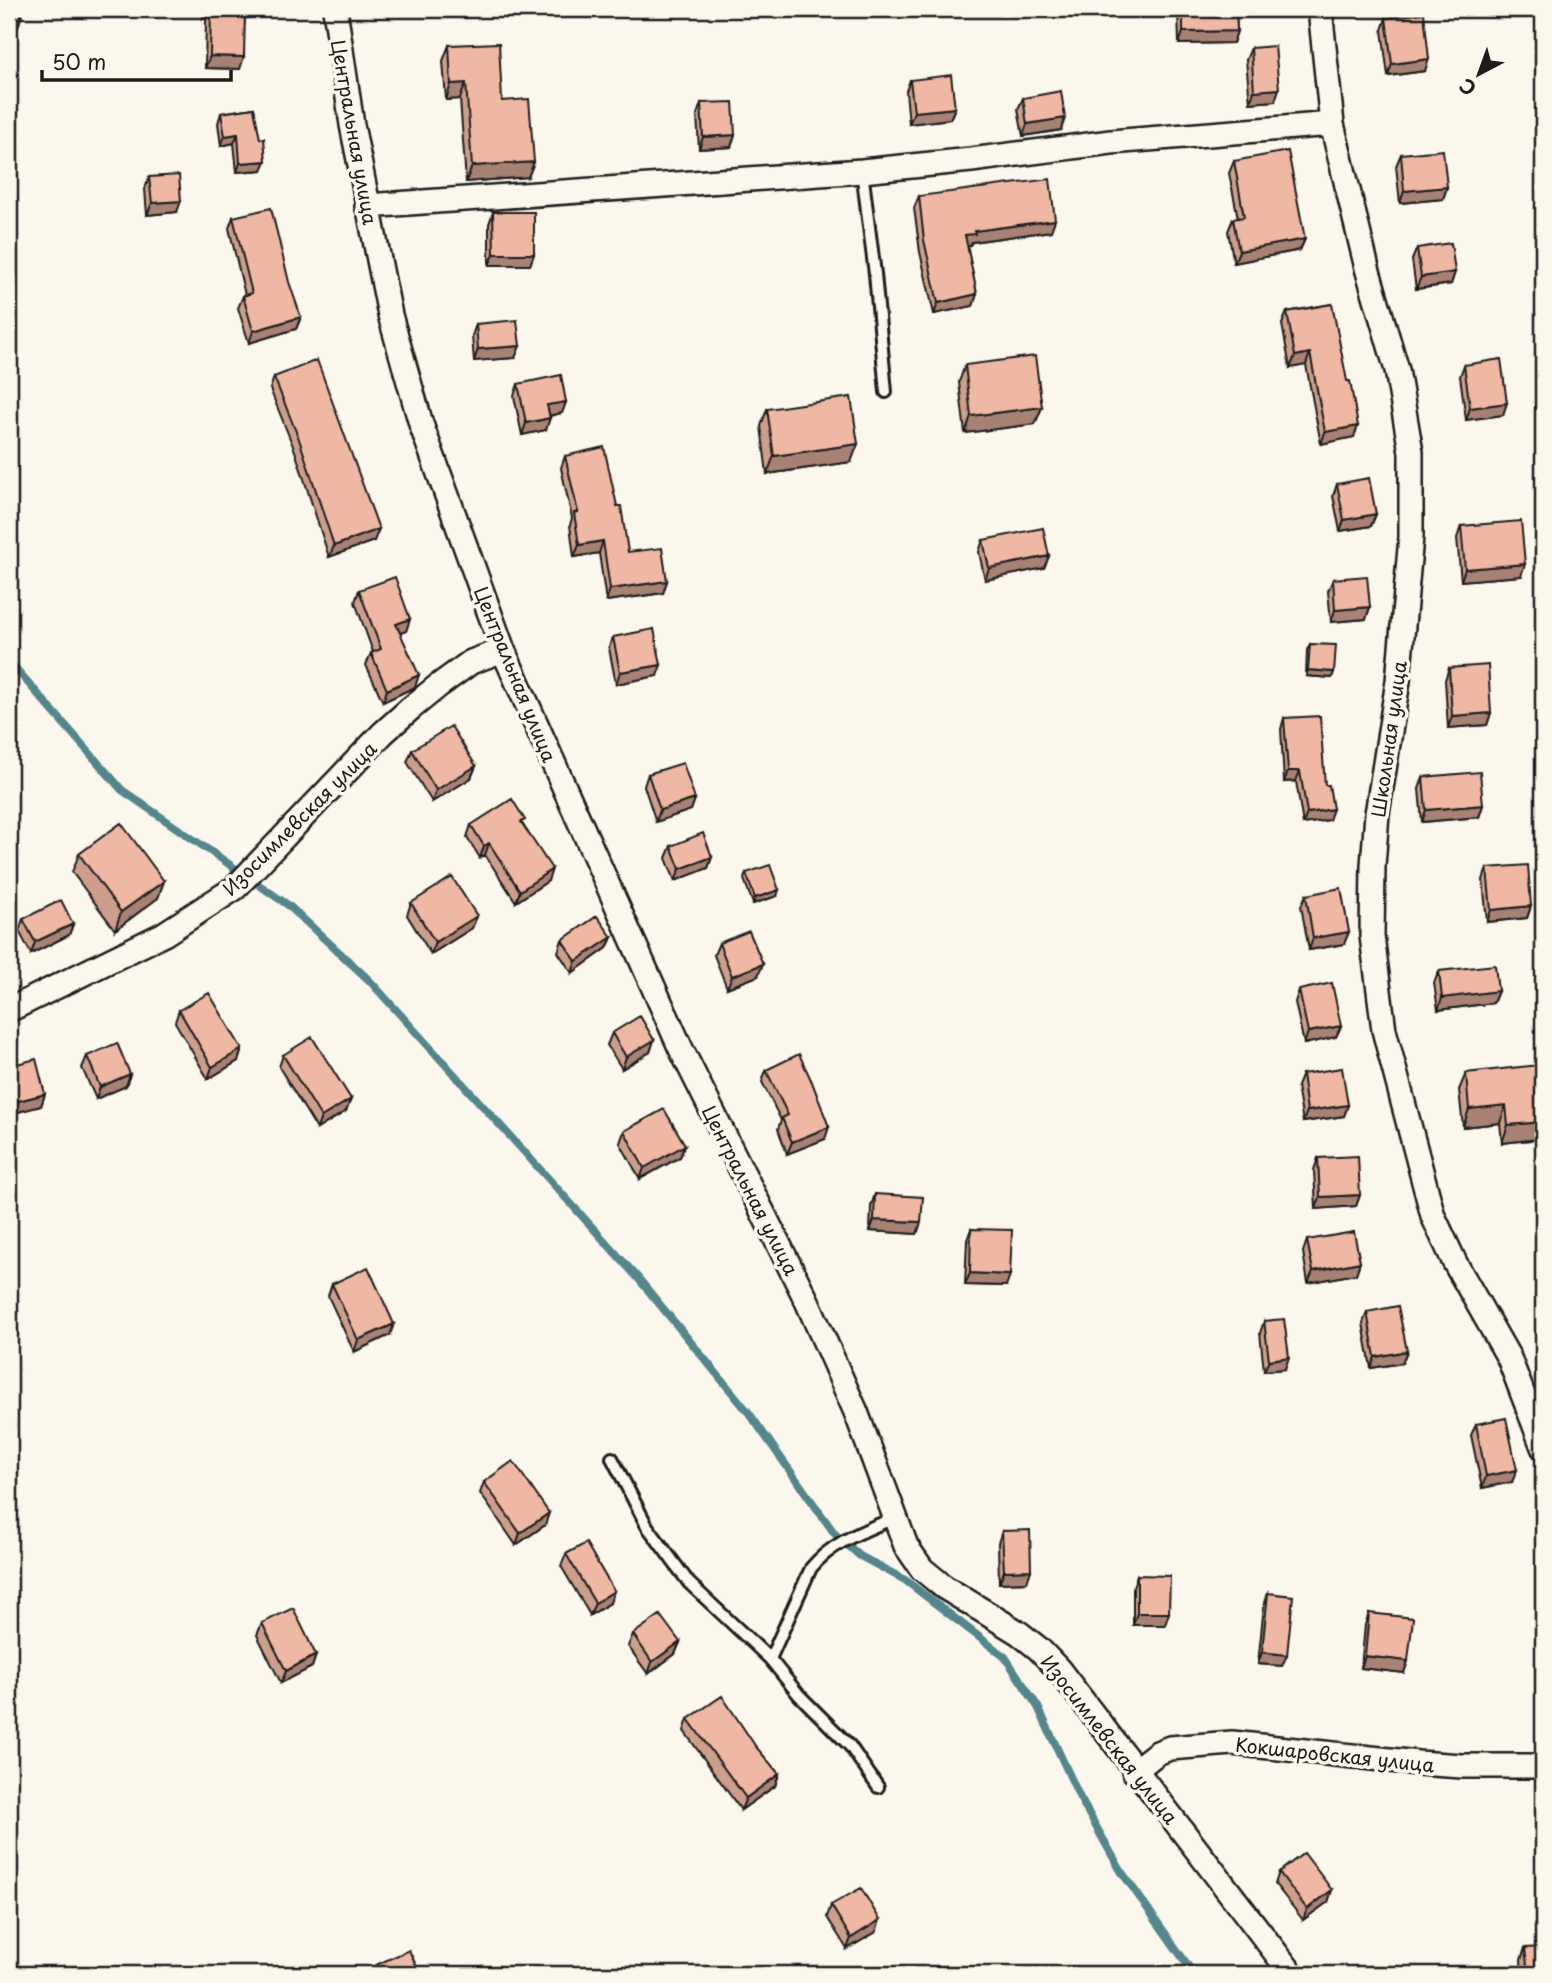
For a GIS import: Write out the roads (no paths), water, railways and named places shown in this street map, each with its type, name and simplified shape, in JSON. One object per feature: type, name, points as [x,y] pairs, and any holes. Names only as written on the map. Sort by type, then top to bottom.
[{"type":"street","name":"Центральная улица","points":[[335,9],[367,206],[390,315],[421,424],[503,650],[681,1049],[807,1301]]},
{"type":"street","name":"Школьная улица","points":[[1320,9],[1332,124],[1367,268],[1397,370],[1411,452],[1411,537],[1399,668],[1377,814],[1373,865],[1372,936],[1384,1030],[1433,1216],[1455,1263],[1509,1358],[1543,1447]]},
{"type":"street","points":[[367,206],[862,171],[1111,142],[1332,124]]},
{"type":"street","name":"Изосимлевская улица","points":[[9,1010],[164,934],[235,888],[383,733],[411,708],[438,685],[471,663],[503,650]]},
{"type":"street","name":"Изосимлевская улица","points":[[807,1301],[856,1412],[906,1546],[922,1569],[944,1587],[1019,1633],[1059,1670],[1292,1974]]},
{"type":"street","name":"Кокшаровская улица","points":[[1134,1771],[1157,1753],[1170,1748],[1232,1743],[1429,1763],[1543,1766]]},
{"type":"lane","points":[[862,171],[886,392]]},
{"type":"lane","points":[[612,1458],[647,1526],[690,1583],[770,1659],[799,1695],[850,1746],[878,1787]]},
{"type":"lane","points":[[770,1659],[811,1568],[818,1559],[852,1536],[894,1518]]},
{"type":"waterway","points":[[9,661],[122,790],[288,905],[369,980],[638,1278],[749,1413],[835,1534],[860,1556],[905,1580],[1005,1657],[1038,1707],[1080,1798],[1121,1871],[1194,1974]]}]
